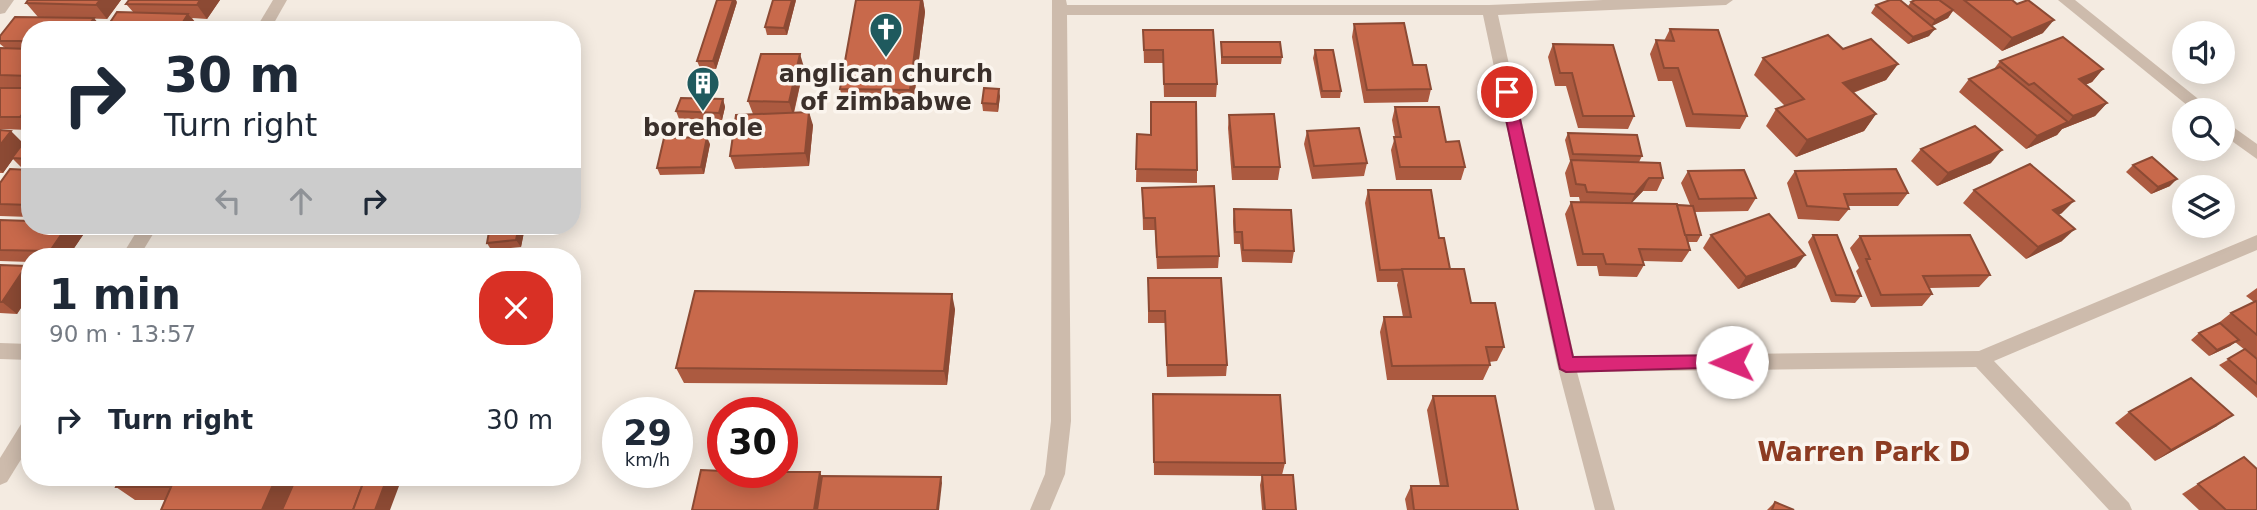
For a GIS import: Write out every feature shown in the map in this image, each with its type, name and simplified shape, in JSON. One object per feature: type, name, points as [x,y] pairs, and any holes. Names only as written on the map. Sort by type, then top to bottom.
[{"type":"street","points":[[0,9],[7,0]]},
{"type":"street","points":[[267,21],[280,0]]},
{"type":"street","points":[[1040,510],[1055,474],[1061,421],[1059,5],[1489,10],[1726,0]]},
{"type":"street","points":[[2065,0],[2189,98]]},
{"type":"street","points":[[1489,10],[1566,364],[1605,510]]},
{"type":"street","points":[[2235,135],[2257,153]]},
{"type":"street","points":[[1566,364],[1980,359],[2257,242]]},
{"type":"street","points":[[0,351],[21,352]]},
{"type":"street","points":[[1980,359],[2122,510]]},
{"type":"street","points":[[0,476],[21,442]]},
{"type":"building","points":[[28,0],[100,0],[96,5],[26,3]]},
{"type":"building","points":[[129,0],[200,0],[197,5],[126,4]]},
{"type":"building","points":[[717,0],[733,0],[713,61],[697,61]]},
{"type":"building","points":[[773,0],[792,0],[784,28],[765,27]]},
{"type":"building","name":"anglican church of zimbabwe","points":[[856,0],[921,0],[910,90],[840,89]]},
{"type":"building","points":[[1900,0],[1935,29],[1913,37],[1876,5]]},
{"type":"building","points":[[1939,0],[1953,10],[1935,20],[1911,2]]},
{"type":"building","points":[[1964,0],[2012,0],[2017,4],[2028,0],[2054,20],[2012,38]]},
{"type":"building","points":[[117,12],[188,14],[184,21],[111,21]]},
{"type":"building","points":[[15,17],[94,18],[92,21],[21,21],[21,41],[0,41],[0,36]]},
{"type":"building","points":[[1404,23],[1413,65],[1426,65],[1431,89],[1367,90],[1354,24]]},
{"type":"building","points":[[1670,29],[1718,30],[1747,116],[1693,114],[1678,68],[1664,68],[1656,40],[1674,41]]},
{"type":"building","points":[[1143,30],[1213,30],[1217,84],[1164,84],[1163,50],[1144,50]]},
{"type":"building","points":[[1828,35],[1843,49],[1871,39],[1898,64],[1843,83],[1876,114],[1807,140],[1776,109],[1804,99],[1763,58]]},
{"type":"building","points":[[2063,37],[2103,69],[2079,79],[2107,103],[2073,116],[2034,83],[2029,85],[2000,61]]},
{"type":"building","points":[[1221,42],[1280,42],[1282,57],[1222,57]]},
{"type":"building","points":[[1553,44],[1613,45],[1634,116],[1583,116],[1572,73],[1560,73]]},
{"type":"building","points":[[0,48],[21,49],[21,76],[0,75]]},
{"type":"building","points":[[1315,50],[1333,50],[1341,91],[1322,91]]},
{"type":"building","points":[[761,54],[800,54],[789,102],[748,101]]},
{"type":"building","points":[[2000,67],[2068,122],[2037,136],[1969,79]]},
{"type":"building","points":[[0,88],[21,88],[21,116],[0,117]]},
{"type":"building","points":[[984,88],[999,89],[997,104],[982,103]]},
{"type":"building","points":[[681,98],[723,99],[719,113],[676,111]]},
{"type":"building","points":[[1151,102],[1196,102],[1197,170],[1136,169],[1137,134],[1151,135]]},
{"type":"building","points":[[1395,107],[1439,107],[1446,142],[1459,141],[1465,167],[1400,167],[1394,137],[1401,137]]},
{"type":"building","points":[[809,112],[805,153],[730,156],[736,115]]},
{"type":"building","points":[[1274,114],[1280,167],[1234,167],[1229,115]]},
{"type":"building","points":[[1975,126],[2002,150],[1948,173],[1921,149]]},
{"type":"building","points":[[1359,128],[1367,163],[1314,166],[1307,131]]},
{"type":"building","points":[[0,130],[11,131],[0,145]]},
{"type":"building","points":[[1568,133],[1637,135],[1642,156],[1573,154]]},
{"type":"building","points":[[707,137],[701,167],[657,168],[664,138]]},
{"type":"building","points":[[21,146],[21,158],[12,158]]},
{"type":"building","points":[[2152,157],[2172,175],[2172,181],[2158,187],[2133,165]]},
{"type":"building","points":[[1571,160],[1660,163],[1663,178],[1649,178],[1635,194],[1587,192],[1585,185],[1576,184]]},
{"type":"building","points":[[2030,164],[2074,201],[2053,210],[2075,229],[2038,247],[1974,190]]},
{"type":"building","points":[[10,169],[21,170],[21,205],[0,204],[0,183]]},
{"type":"building","points":[[1896,169],[1908,193],[1844,194],[1849,209],[1807,206],[1795,171]]},
{"type":"building","points":[[1744,170],[1756,198],[1699,199],[1688,171]]},
{"type":"building","points":[[1214,186],[1219,256],[1157,257],[1155,218],[1144,218],[1142,188]]},
{"type":"building","points":[[1368,190],[1431,190],[1439,238],[1444,238],[1450,269],[1380,270]]},
{"type":"building","points":[[1571,202],[1677,204],[1690,250],[1639,249],[1644,265],[1606,264],[1603,254],[1583,254]]},
{"type":"building","points":[[1677,205],[1693,206],[1701,235],[1685,235]]},
{"type":"building","points":[[1234,209],[1291,210],[1294,251],[1243,250],[1242,232],[1235,232]]},
{"type":"building","points":[[1769,214],[1805,255],[1746,277],[1711,235]]},
{"type":"building","points":[[0,220],[21,221],[21,235],[61,235],[52,248],[0,250]]},
{"type":"building","points":[[488,235],[517,235],[516,240],[487,243]]},
{"type":"building","points":[[1813,235],[1837,235],[1861,296],[1836,295]]},
{"type":"building","points":[[1970,235],[1990,275],[1923,276],[1932,294],[1881,295],[1860,236]]},
{"type":"building","points":[[0,265],[21,266],[21,274],[0,302]]},
{"type":"building","points":[[1402,269],[1464,269],[1471,303],[1495,303],[1504,347],[1486,347],[1490,365],[1392,366],[1384,317],[1411,317]]},
{"type":"building","points":[[1148,278],[1221,278],[1227,365],[1167,365],[1165,311],[1149,311]]},
{"type":"building","points":[[695,291],[952,294],[944,371],[676,368]]},
{"type":"building","points":[[2257,302],[2257,335],[2231,313]]},
{"type":"building","points":[[2220,323],[2239,340],[2217,350],[2199,333]]},
{"type":"building","points":[[2245,349],[2257,359],[2257,384],[2228,359]]},
{"type":"building","points":[[2191,378],[2233,415],[2171,450],[2129,412]]},
{"type":"building","points":[[1153,394],[1280,395],[1285,463],[1154,462]]},
{"type":"building","points":[[1433,396],[1495,396],[1518,510],[1414,510],[1411,486],[1448,486]]},
{"type":"building","points":[[2244,457],[2257,469],[2257,510],[2226,510],[2198,484]]},
{"type":"building","points":[[701,470],[707,470],[707,488],[798,488],[798,472],[820,472],[814,510],[692,510]]},
{"type":"building","points":[[1262,475],[1293,475],[1296,510],[1265,510]]},
{"type":"building","points":[[822,476],[941,477],[937,510],[817,510]]},
{"type":"building","points":[[272,486],[262,510],[161,510],[171,487],[116,487]]},
{"type":"building","points":[[292,486],[362,486],[353,510],[282,510]]},
{"type":"building","points":[[362,486],[384,486],[375,510],[353,510]]},
{"type":"building","points":[[1775,502],[1794,510],[1772,510]]},
{"type":"place","name":"anglican church of zimbabwe","points":[[886,59]]},
{"type":"place","name":"borehole","points":[[703,113]]},
{"type":"district","name":"Warren Park D","points":[[1864,452]]},
{"type":"route","points":[[1507,92],[1566,364],[1732,362]]}]
